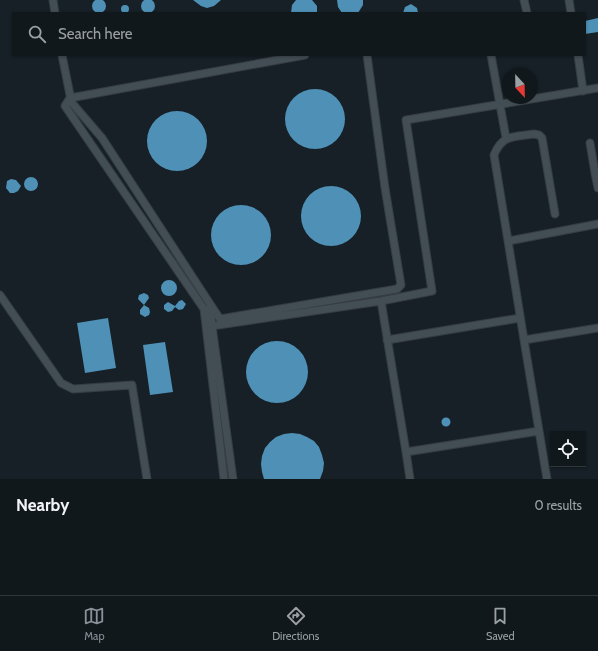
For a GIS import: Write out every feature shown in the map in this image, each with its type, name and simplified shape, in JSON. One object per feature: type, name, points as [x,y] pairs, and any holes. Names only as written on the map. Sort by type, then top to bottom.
[{"type":"street","points":[[53,0],[55,12]]},
{"type":"street","points":[[524,0],[526,12]]},
{"type":"street","points":[[569,0],[571,12]]},
{"type":"street","points":[[62,56],[72,103],[102,138],[220,319],[400,288],[401,285],[385,188],[367,56]]},
{"type":"street","points":[[224,479],[204,309],[65,106],[70,98],[300,56]]},
{"type":"street","points":[[491,56],[506,138]]},
{"type":"street","points":[[578,56],[583,90]]},
{"type":"street","points":[[212,326],[432,291],[406,120],[598,88]]},
{"type":"street","points":[[547,479],[494,155],[501,142],[506,138],[539,134],[542,138],[555,214]]},
{"type":"street","points":[[590,143],[597,173],[598,188]]},
{"type":"street","points":[[508,241],[598,224]]},
{"type":"street","points":[[0,295],[61,384],[73,389],[132,385],[146,479]]},
{"type":"street","points":[[381,300],[410,479]]},
{"type":"street","points":[[210,304],[234,479]]},
{"type":"street","points":[[387,340],[520,318]]},
{"type":"street","points":[[524,340],[598,328]]},
{"type":"street","points":[[406,452],[539,431]]},
{"type":"building","points":[[99,-1],[105,3],[106,6],[104,11],[94,11],[92,6],[94,1]]},
{"type":"building","points":[[145,-1],[151,-1],[155,3],[155,9],[152,12],[144,12],[141,9],[141,3]]},
{"type":"building","points":[[193,0],[221,0],[214,6],[207,8],[201,6]]},
{"type":"building","points":[[296,0],[312,0],[317,6],[317,12],[291,12],[292,5]]},
{"type":"building","points":[[337,0],[363,0],[363,5],[359,12],[341,12],[338,7]]},
{"type":"building","points":[[411,4],[417,8],[418,12],[403,12],[405,7]]},
{"type":"building","points":[[123,5],[127,5],[129,7],[128,12],[121,11],[121,7]]},
{"type":"building","points":[[598,18],[598,32],[586,34],[586,21]]},
{"type":"building","points":[[309,89],[321,89],[332,94],[340,102],[345,113],[343,131],[332,144],[321,149],[309,149],[298,144],[290,136],[285,125],[285,113],[290,102],[298,94]]},
{"type":"building","points":[[171,111],[183,111],[194,116],[202,124],[207,135],[205,153],[194,166],[183,171],[171,171],[160,166],[152,158],[147,147],[147,135],[152,124],[160,116]]},
{"type":"building","points":[[31,177],[36,179],[38,184],[36,189],[31,191],[26,189],[24,184],[26,179]]},
{"type":"building","points":[[11,179],[16,180],[21,186],[18,191],[14,193],[10,193],[6,188],[7,181]]},
{"type":"building","points":[[325,186],[337,186],[348,191],[356,199],[361,210],[359,228],[348,241],[337,246],[325,246],[314,241],[306,233],[301,222],[301,210],[306,199],[314,191]]},
{"type":"building","points":[[235,205],[247,205],[258,210],[266,218],[271,229],[269,247],[258,260],[247,265],[235,265],[224,260],[216,252],[211,241],[211,229],[216,218],[224,210]]},
{"type":"building","points":[[169,280],[176,285],[177,288],[172,295],[169,296],[162,291],[161,288],[166,281]]},
{"type":"building","points":[[144,293],[148,295],[149,298],[144,305],[138,299],[139,295]]},
{"type":"building","points":[[182,300],[186,304],[183,309],[179,310],[175,307],[172,311],[168,312],[164,309],[164,305],[168,302],[175,306]]},
{"type":"building","points":[[144,305],[149,308],[150,312],[149,315],[145,317],[140,314],[140,310]]},
{"type":"building","points":[[108,318],[116,368],[85,373],[77,323]]},
{"type":"building","points":[[271,341],[283,341],[299,350],[306,360],[308,372],[306,384],[299,394],[283,403],[271,403],[260,398],[251,389],[246,378],[246,366],[251,355],[260,346]]},
{"type":"building","points":[[165,342],[173,392],[150,395],[143,345]]},
{"type":"building","points":[[446,417],[451,422],[446,427],[441,422]]},
{"type":"building","points":[[292,433],[307,437],[314,441],[319,447],[324,463],[320,479],[264,479],[261,464],[265,448],[276,437]]}]
